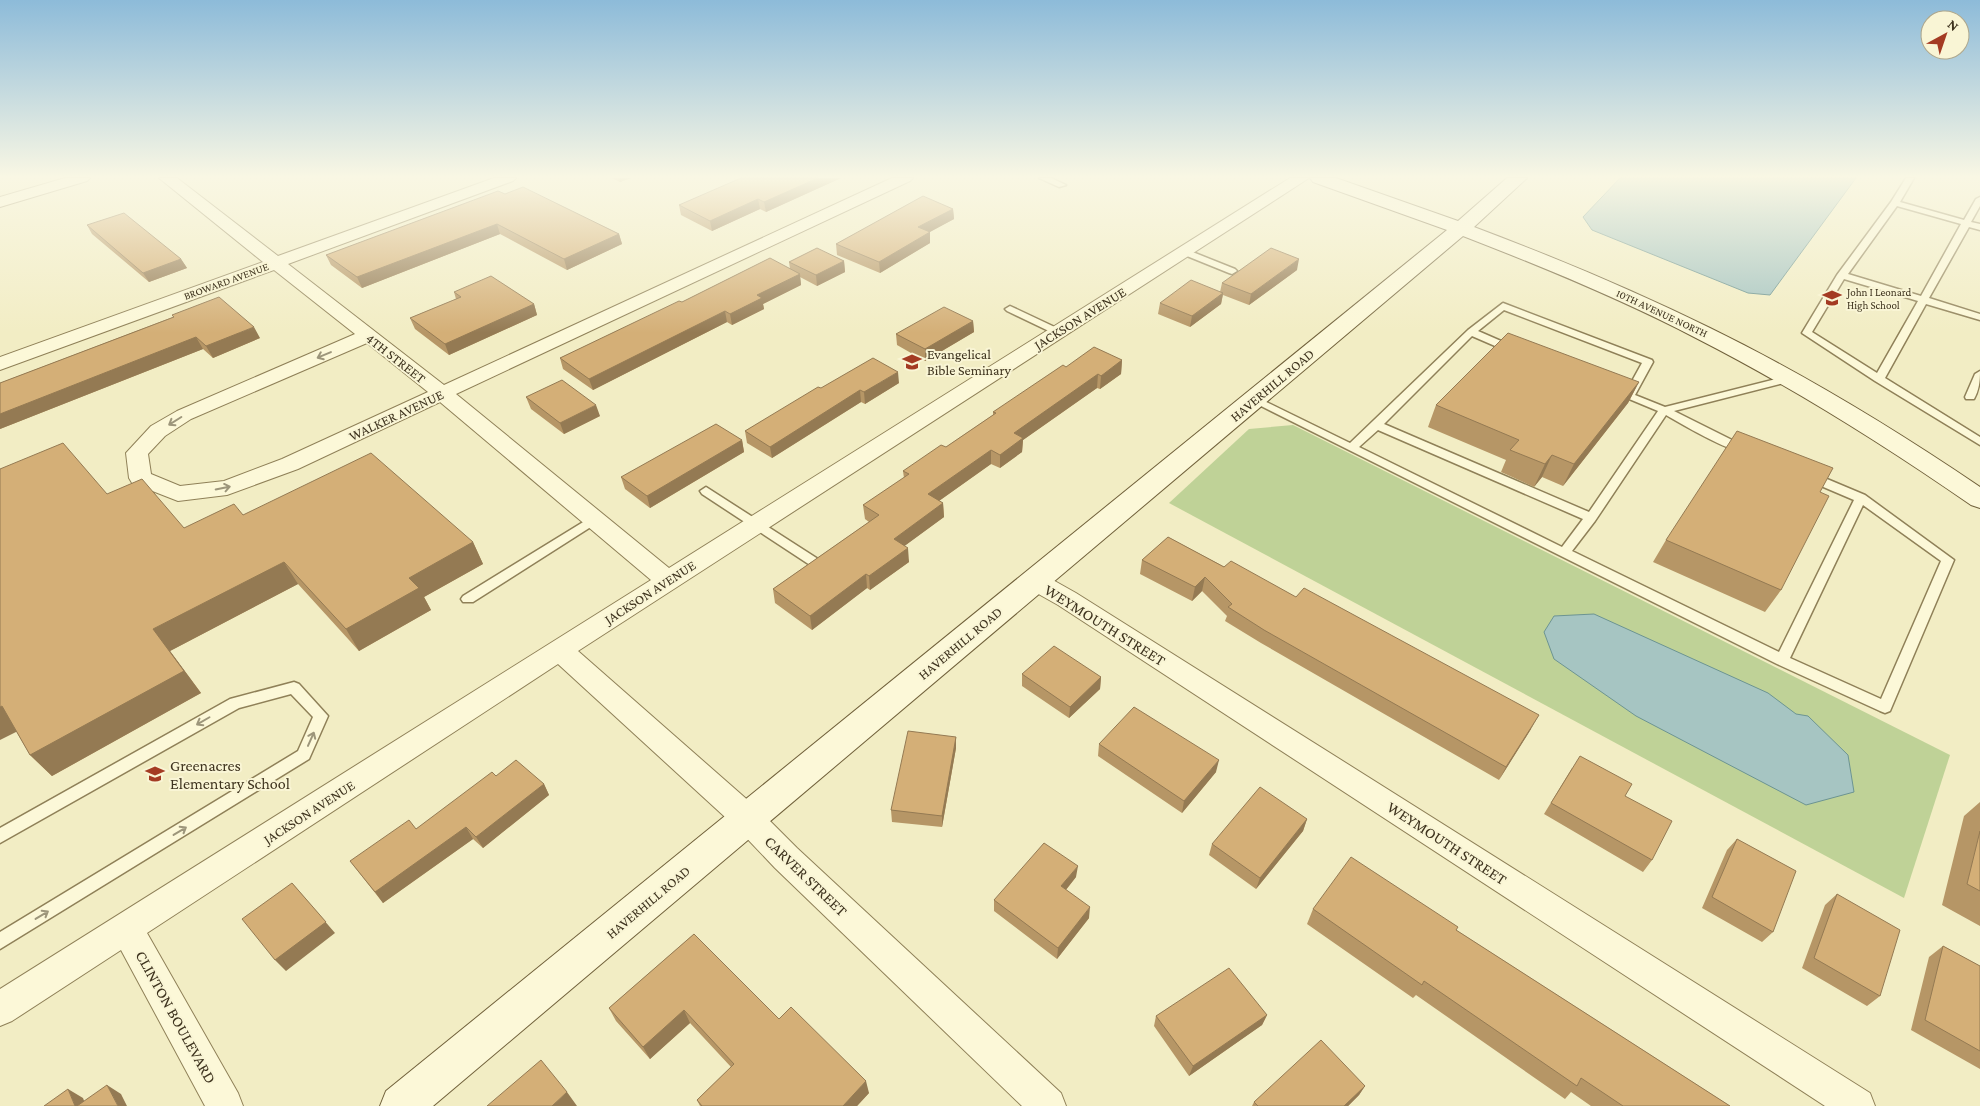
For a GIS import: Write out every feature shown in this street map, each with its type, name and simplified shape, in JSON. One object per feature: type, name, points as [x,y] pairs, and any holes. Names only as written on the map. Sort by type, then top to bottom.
[{"type":"street","name":"4TH STREET","points":[[233,230],[442,393],[667,580]]},
{"type":"street","name":"BROWARD AVENUE","points":[[0,364],[367,230]]},
{"type":"street","name":"WALKER AVENUE","points":[[368,336],[184,415],[158,431],[137,453],[140,478],[178,494],[227,488],[290,464],[794,230]]},
{"type":"street","name":"JACKSON AVENUE","points":[[0,1010],[560,651],[667,580],[1220,230]]},
{"type":"street","name":"HAVERHILL ROAD","points":[[401,1106],[1460,230]]},
{"type":"street","name":"10TH AVENUE NORTH","points":[[1466,230],[1624,295],[1718,340],[1898,444],[1980,499]]},
{"type":"street","name":"WEYMOUTH STREET","points":[[1035,581],[1068,600],[1857,1106]]},
{"type":"street","name":"CARVER STREET","points":[[560,651],[748,819],[786,858],[1048,1106]]},
{"type":"street","name":"CLINTON BOULEVARD","points":[[127,928],[225,1106]]},
{"type":"lane","points":[[1875,230],[1842,275],[1807,333],[1980,442]]},
{"type":"lane","points":[[1880,379],[1962,230]]},
{"type":"lane","points":[[1185,252],[1232,271]]},
{"type":"lane","points":[[1842,275],[1980,318]]},
{"type":"lane","points":[[1351,448],[1377,426],[1471,332],[1504,306],[1648,362],[1629,396]]},
{"type":"lane","points":[[1010,310],[1058,332]]},
{"type":"lane","points":[[1471,332],[1524,354]]},
{"type":"lane","points":[[1970,398],[1980,374]]},
{"type":"lane","points":[[1564,553],[1591,518],[1664,410],[1788,379]]},
{"type":"lane","points":[[1602,386],[1664,410],[1752,454]]},
{"type":"lane","points":[[1254,400],[1782,660],[1885,707],[1948,560],[1861,498],[1798,472]]},
{"type":"lane","points":[[1377,426],[1591,518]]},
{"type":"lane","points":[[706,491],[814,562]]},
{"type":"lane","points":[[1782,660],[1861,498]]},
{"type":"lane","points":[[468,599],[593,520]]},
{"type":"lane","points":[[0,836],[235,703],[294,688],[321,716],[304,755],[0,941]]},
{"type":"green space","points":[[1293,425],[1950,755],[1904,898],[1169,503],[1249,429]]},
{"type":"water","points":[[1592,230],[1818,230],[1770,295],[1748,293]]},
{"type":"water","points":[[1594,614],[1768,693],[1796,714],[1808,716],[1848,755],[1854,792],[1806,805],[1636,716],[1554,659],[1544,632],[1554,616]]},
{"type":"building","points":[[92,230],[145,230],[181,259],[143,273]]},
{"type":"building","points":[[394,230],[482,230],[357,277],[326,255]]},
{"type":"building","points":[[508,230],[610,230],[619,234],[564,259]]},
{"type":"building","points":[[862,230],[924,230],[930,232],[879,262],[836,244]]},
{"type":"building","points":[[817,248],[844,261],[816,275],[789,262]]},
{"type":"building","points":[[1271,248],[1299,259],[1251,294],[1222,283]]},
{"type":"building","points":[[770,258],[800,274],[757,295],[762,298],[730,314],[725,311],[589,379],[560,358],[679,301],[682,302]]},
{"type":"building","points":[[491,276],[534,304],[445,344],[410,318],[461,297],[454,292]]},
{"type":"building","points":[[1191,280],[1223,293],[1192,316],[1160,303]]},
{"type":"building","points":[[219,297],[254,327],[206,346],[196,337],[0,414],[0,383],[174,317],[172,315]]},
{"type":"building","points":[[944,307],[973,321],[925,349],[896,334]]},
{"type":"building","points":[[1508,333],[1639,382],[1574,464],[1552,455],[1545,464],[1510,450],[1519,440],[1436,405]]},
{"type":"building","points":[[1094,347],[1122,360],[1101,376],[1098,374],[1014,433],[1023,438],[1000,455],[991,450],[928,494],[943,503],[894,539],[908,548],[869,576],[866,574],[810,616],[773,589],[879,515],[863,505],[909,474],[903,471],[941,445],[946,447],[996,413],[993,412],[1063,365],[1066,367]]},
{"type":"building","points":[[873,358],[898,372],[864,392],[860,390],[770,447],[745,431],[818,387],[821,388]]},
{"type":"building","points":[[562,380],[596,405],[560,423],[526,397]]},
{"type":"building","points":[[716,424],[742,440],[647,496],[621,477]]},
{"type":"building","points":[[1737,431],[1833,468],[1820,492],[1829,496],[1781,590],[1666,540]]},
{"type":"building","points":[[63,443],[107,494],[142,479],[184,528],[234,504],[243,515],[371,453],[473,542],[409,578],[419,588],[346,629],[284,562],[153,629],[184,671],[30,755],[2,706],[0,707],[0,469]]},
{"type":"building","points":[[1168,537],[1224,567],[1231,561],[1296,597],[1304,588],[1539,715],[1506,767],[1264,630],[1228,607],[1232,604],[1205,577],[1195,587],[1142,560]]},
{"type":"building","points":[[1054,646],[1101,677],[1070,707],[1022,674]]},
{"type":"building","points":[[1134,707],[1219,760],[1184,801],[1099,744]]},
{"type":"building","points":[[908,731],[956,737],[942,816],[891,810]]},
{"type":"building","points":[[1580,756],[1632,784],[1625,796],[1672,821],[1652,860],[1551,803]]},
{"type":"building","points":[[516,760],[544,784],[476,837],[466,827],[375,892],[350,861],[409,820],[416,829],[492,772],[496,776]]},
{"type":"building","points":[[1260,787],[1307,819],[1260,878],[1212,844]]},
{"type":"building","points":[[1980,831],[1980,891],[1967,884]]},
{"type":"building","points":[[1737,839],[1796,871],[1773,932],[1712,897]]},
{"type":"building","points":[[1044,843],[1078,866],[1061,886],[1090,907],[1058,948],[994,900]]},
{"type":"building","points":[[1351,857],[1458,927],[1456,930],[1730,1106],[1623,1106],[1581,1078],[1577,1086],[1424,981],[1422,985],[1313,909]]},
{"type":"building","points":[[292,883],[326,922],[275,960],[242,919]]},
{"type":"building","points":[[1837,894],[1900,930],[1880,996],[1814,958]]},
{"type":"building","points":[[694,934],[779,1019],[791,1007],[866,1081],[843,1106],[702,1106],[697,1100],[734,1064],[684,1010],[643,1047],[609,1008]]},
{"type":"building","points":[[1943,946],[1980,966],[1980,1051],[1925,1020]]},
{"type":"building","points":[[1229,968],[1267,1015],[1193,1066],[1156,1016]]},
{"type":"building","points":[[1321,1040],[1365,1086],[1344,1106],[1258,1106],[1254,1102]]},
{"type":"building","points":[[541,1060],[567,1092],[552,1106],[487,1106]]},
{"type":"building","points":[[107,1085],[118,1106],[77,1106]]},
{"type":"building","points":[[68,1089],[75,1106],[44,1106]]},
{"type":"place","name":"John I Leonard High School","points":[[1832,298]]},
{"type":"place","name":"Evangelical Bible Seminary","points":[[912,362]]},
{"type":"place","name":"Greenacres Elementary School","points":[[155,774]]}]
